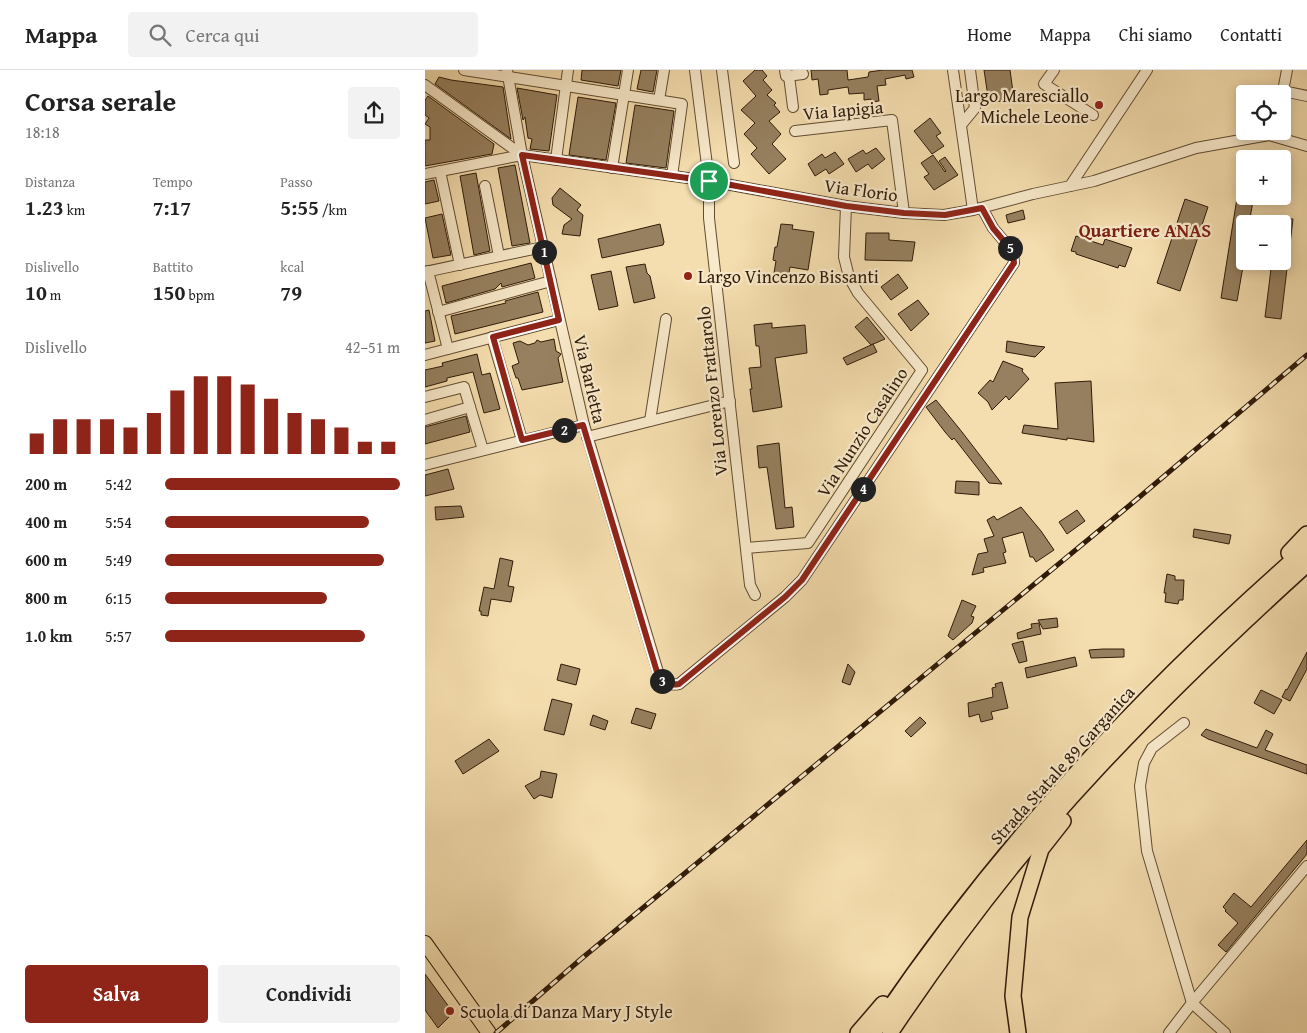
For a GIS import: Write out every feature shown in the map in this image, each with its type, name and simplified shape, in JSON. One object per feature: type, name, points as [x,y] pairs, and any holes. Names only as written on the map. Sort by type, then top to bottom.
[{"type":"highway","points":[[1269,581],[1288,554],[1307,534]]},
{"type":"highway","name":"Strada Statale 89 Garganica","points":[[873,1033],[948,926],[1024,832],[1110,735],[1185,660],[1307,548]]},
{"type":"highway","name":"Strada Statale 89 Garganica","points":[[890,1033],[943,956],[1033,841],[1092,774],[1153,709],[1197,666],[1307,564]]},
{"type":"highway","points":[[1019,1033],[1013,996],[1019,917],[1041,849],[1153,709]]},
{"type":"highway","points":[[858,1033],[948,926]]},
{"type":"main road","points":[[425,943],[489,1033]]},
{"type":"main road","points":[[465,998],[482,1033]]},
{"type":"street","points":[[464,70],[508,74],[566,86],[681,104],[673,176]]},
{"type":"street","points":[[555,160],[568,70]]},
{"type":"street","points":[[612,168],[628,70]]},
{"type":"street","points":[[659,100],[664,70]]},
{"type":"street","name":"Via Lorenzo Frattarolo","points":[[695,70],[709,181],[709,218],[750,585],[755,595]]},
{"type":"street","points":[[722,70],[734,164]]},
{"type":"street","points":[[953,70],[977,209]]},
{"type":"street","points":[[961,125],[975,108],[970,70]]},
{"type":"street","points":[[1054,70],[1045,84],[1093,115]]},
{"type":"street","points":[[1070,186],[1147,70]]},
{"type":"street","points":[[1287,70],[1283,91],[1307,96]]},
{"type":"street","points":[[793,107],[787,73],[803,74]]},
{"type":"street","name":"Via Barletta","points":[[508,74],[522,155],[583,425],[657,672],[663,682],[670,685],[679,684],[785,597],[802,580],[1014,263],[1013,252],[977,209]]},
{"type":"street","name":"Via Florio","points":[[425,85],[522,155],[709,181],[846,206],[904,213],[945,215],[977,209],[1033,194],[1094,181],[1196,148],[1269,135],[1307,146]]},
{"type":"street","name":"Via Iapigia","points":[[795,131],[892,120],[904,213]]},
{"type":"street","points":[[425,174],[522,155]]},
{"type":"street","points":[[440,171],[460,264]]},
{"type":"street","points":[[485,186],[499,256]]},
{"type":"street","name":"Via Nunzio Casalino","points":[[746,548],[808,543],[922,370],[858,293],[849,277],[844,257],[846,206]]},
{"type":"street","points":[[448,349],[426,272],[543,247]]},
{"type":"street","points":[[438,312],[551,281]]},
{"type":"street","points":[[650,421],[667,319]]},
{"type":"street","points":[[425,355],[559,320]]},
{"type":"street","points":[[493,337],[522,440]]},
{"type":"street","points":[[425,397],[464,387],[483,450]]},
{"type":"street","points":[[587,437],[730,402]]},
{"type":"street","points":[[425,420],[469,407]]},
{"type":"street","points":[[425,465],[583,425]]},
{"type":"street","points":[[1184,723],[1153,748],[1144,763],[1140,786],[1147,851],[1192,1003],[1225,1033]]},
{"type":"street","points":[[1169,1033],[1307,866]]},
{"type":"building","points":[[582,70],[621,70],[618,86],[581,80]]},
{"type":"building","points":[[641,70],[657,70],[653,92],[637,89]]},
{"type":"building","points":[[755,70],[762,70],[767,76],[763,80],[772,90],[767,95],[776,103],[774,105],[780,112],[769,121],[781,134],[772,144],[786,159],[769,174],[751,154],[757,148],[744,134],[755,123],[741,110],[756,96],[743,81]]},
{"type":"building","points":[[811,70],[847,70],[848,80],[868,77],[869,72],[883,70],[912,70],[914,77],[906,79],[905,75],[885,79],[886,85],[877,86],[879,101],[871,102],[871,99],[864,100],[864,93],[849,94],[848,87],[828,90],[828,94],[820,95],[818,79],[812,80]]},
{"type":"building","points":[[984,70],[1010,70],[1014,99],[989,103]]},
{"type":"building","points":[[439,77],[503,87],[511,139],[435,84]]},
{"type":"building","points":[[517,88],[557,95],[549,151],[530,149],[532,139],[528,138],[525,117],[523,120]]},
{"type":"building","points":[[428,96],[494,144],[492,154],[425,166],[425,140],[430,140],[430,127],[425,124],[429,118],[425,115],[425,100]]},
{"type":"building","points":[[578,97],[616,103],[606,160],[569,155]]},
{"type":"building","points":[[635,105],[674,111],[666,168],[626,163]]},
{"type":"building","points":[[930,118],[941,133],[936,136],[944,146],[932,154],[914,131]]},
{"type":"building","points":[[876,148],[885,159],[872,169],[868,164],[856,172],[848,159],[863,150],[866,154]]},
{"type":"building","points":[[835,152],[844,164],[829,174],[826,169],[815,176],[808,164],[822,154],[825,158]]},
{"type":"building","points":[[933,155],[945,172],[939,161],[945,157],[958,175],[934,190],[924,177],[929,174],[921,163]]},
{"type":"building","points":[[515,165],[530,243],[512,246],[498,168]]},
{"type":"building","points":[[476,173],[490,251],[474,255],[460,176]]},
{"type":"building","points":[[434,180],[439,201],[425,204],[425,182]]},
{"type":"building","points":[[560,188],[581,205],[577,210],[583,215],[580,236],[562,234],[564,225],[572,219],[553,205],[552,198]]},
{"type":"building","points":[[1185,199],[1208,207],[1180,291],[1157,283]]},
{"type":"building","points":[[1236,204],[1252,205],[1251,215],[1236,215],[1236,270],[1242,270],[1237,301],[1221,298]]},
{"type":"building","points":[[1023,210],[1025,219],[1008,223],[1006,215]]},
{"type":"building","points":[[442,214],[451,255],[433,258],[425,218]]},
{"type":"building","points":[[1291,219],[1293,219],[1291,236]]},
{"type":"building","points":[[660,224],[663,245],[602,258],[598,239]]},
{"type":"building","points":[[781,224],[793,225],[792,229],[814,232],[808,270],[790,267],[788,279],[781,278],[782,274],[774,273],[776,261],[773,260]]},
{"type":"building","points":[[866,233],[889,233],[889,240],[915,242],[912,261],[865,260]]},
{"type":"building","points":[[1076,236],[1103,245],[1105,239],[1132,248],[1125,267],[1119,265],[1118,268],[1071,251]]},
{"type":"building","points":[[531,263],[535,278],[502,287],[501,283],[495,289],[446,303],[442,286]]},
{"type":"building","points":[[645,264],[655,298],[634,303],[626,267]]},
{"type":"building","points":[[1271,270],[1287,270],[1281,319],[1265,317]]},
{"type":"building","points":[[611,271],[618,306],[599,310],[591,275]]},
{"type":"building","points":[[898,274],[908,288],[891,300],[881,287]]},
{"type":"building","points":[[538,292],[543,312],[455,334],[451,316],[506,303],[505,301]]},
{"type":"building","points":[[918,300],[929,314],[911,331],[898,314]]},
{"type":"building","points":[[429,310],[435,341],[425,343],[425,311]]},
{"type":"building","points":[[867,317],[885,339],[871,345],[855,327]]},
{"type":"building","points":[[772,323],[772,328],[805,325],[807,353],[775,358],[782,407],[753,412],[749,368],[761,367],[754,325]]},
{"type":"building","points":[[554,339],[556,351],[561,354],[558,358],[563,382],[522,390],[512,366],[519,363],[513,343],[520,341],[528,345],[535,343],[537,340],[541,342]]},
{"type":"building","points":[[1007,341],[1045,347],[1035,357],[1006,352]]},
{"type":"building","points":[[873,344],[877,352],[847,365],[843,358]]},
{"type":"building","points":[[477,354],[482,375],[490,373],[500,409],[484,413],[473,372],[447,378],[447,381],[425,387],[425,370],[443,366],[442,363]]},
{"type":"building","points":[[1003,361],[1023,369],[1022,371],[1029,379],[1009,400],[1006,396],[992,410],[988,402],[978,393],[990,380],[993,382]]},
{"type":"building","points":[[1091,381],[1094,442],[1022,433],[1024,425],[1058,429],[1055,383]]},
{"type":"building","points":[[936,400],[1002,484],[989,483],[954,438],[952,440],[945,432],[926,407]]},
{"type":"building","points":[[466,416],[470,432],[425,444],[425,427]]},
{"type":"building","points":[[779,443],[785,508],[792,507],[794,527],[776,529],[767,467],[759,468],[757,446]]},
{"type":"building","points":[[448,469],[454,489],[425,496],[425,475]]},
{"type":"building","points":[[956,481],[979,482],[979,495],[955,493]]},
{"type":"building","points":[[461,506],[464,517],[436,520],[435,507]]},
{"type":"building","points":[[1021,507],[1054,550],[1036,562],[1033,557],[1030,557],[1023,532],[1002,538],[1006,552],[1003,553],[1006,563],[983,568],[984,572],[972,575],[978,554],[988,552],[984,539],[994,536],[987,520],[994,516],[997,520]]},
{"type":"building","points":[[1077,510],[1085,521],[1067,534],[1059,522]]},
{"type":"building","points":[[1194,529],[1231,535],[1229,544],[1193,537]]},
{"type":"building","points":[[500,558],[513,561],[508,586],[514,587],[511,602],[491,599],[488,616],[481,615],[481,611],[479,611],[484,587],[494,589]]},
{"type":"building","points":[[1167,574],[1175,576],[1175,580],[1184,580],[1183,600],[1179,600],[1178,604],[1165,602],[1166,593],[1164,593]]},
{"type":"building","points":[[962,600],[976,606],[971,616],[974,617],[972,623],[953,640],[948,636]]},
{"type":"building","points":[[1057,618],[1058,627],[1043,629],[1038,620]]},
{"type":"building","points":[[1039,623],[1041,634],[1018,639],[1017,633],[1032,628],[1031,624]]},
{"type":"building","points":[[1023,641],[1027,661],[1019,663],[1012,644]]},
{"type":"building","points":[[1124,649],[1124,657],[1091,658],[1089,650]]},
{"type":"building","points":[[1307,652],[1307,669],[1290,701],[1282,697]]},
{"type":"building","points":[[1075,657],[1077,666],[1027,678],[1025,668]]},
{"type":"building","points":[[561,664],[580,669],[576,685],[557,680]]},
{"type":"building","points":[[848,664],[855,672],[850,685],[842,682]]},
{"type":"building","points":[[1002,682],[1008,708],[991,712],[993,719],[981,722],[979,714],[969,717],[968,703],[993,697],[992,688],[996,687],[995,684]]},
{"type":"building","points":[[1261,690],[1282,700],[1274,714],[1254,703]]},
{"type":"building","points":[[552,699],[572,704],[564,735],[544,730]]},
{"type":"building","points":[[636,708],[656,714],[651,729],[631,723]]},
{"type":"building","points":[[593,715],[608,721],[605,730],[590,725]]},
{"type":"building","points":[[920,717],[926,723],[911,737],[905,731]]},
{"type":"building","points":[[1206,729],[1257,748],[1266,730],[1273,734],[1265,750],[1307,765],[1307,774],[1208,739],[1201,735]]},
{"type":"building","points":[[489,739],[499,751],[463,774],[455,761]]},
{"type":"building","points":[[541,771],[557,774],[552,798],[540,795],[534,799],[525,786],[540,778]]},
{"type":"building","points":[[1307,840],[1307,854],[1226,952],[1218,945],[1238,923],[1223,907],[1234,893],[1251,907]]},
{"type":"building","points":[[425,974],[452,1011],[452,1014],[438,1028],[425,1010]]},
{"type":"railway","points":[[496,1033],[581,959],[1130,505],[1307,355]]},
{"type":"place","name":"Largo Maresciallo Michele Leone","points":[[1099,105]]},
{"type":"place","name":"Largo Vincenzo Bissanti","points":[[688,276]]},
{"type":"place","name":"Scuola di Danza Mary J Style","points":[[450,1011]]},
{"type":"district","name":"Quartiere ANAS","points":[[1145,230]]},
{"type":"route","points":[[522,155],[709,181],[846,206],[904,213],[945,215],[982,208],[993,228],[1013,252],[1014,263],[802,580],[785,597],[679,684],[670,685],[663,682],[657,672],[583,425],[522,440],[493,337],[559,320],[522,155]]}]
